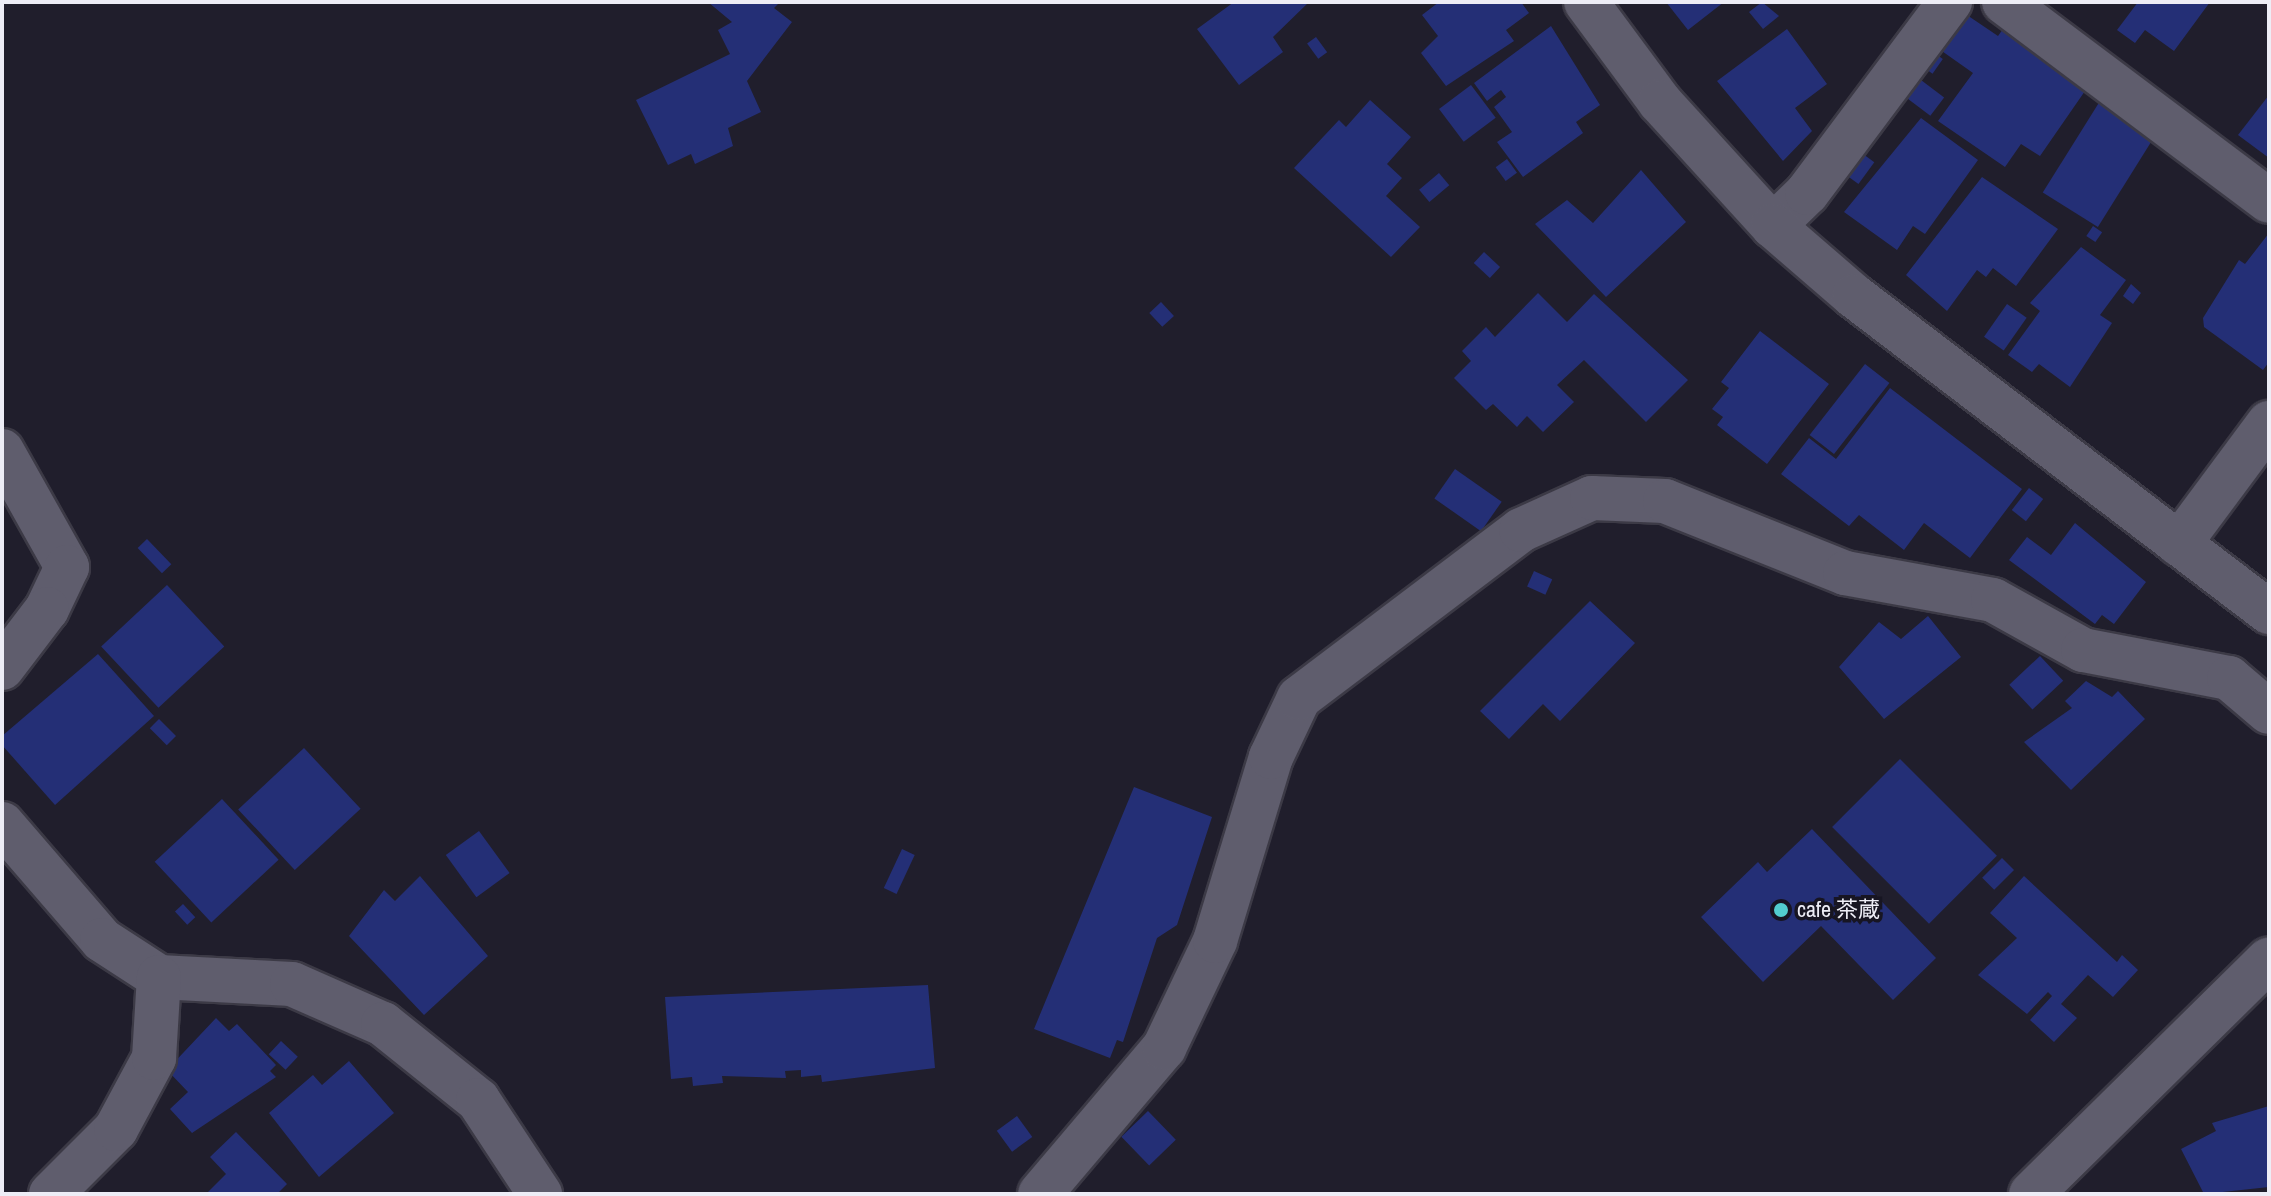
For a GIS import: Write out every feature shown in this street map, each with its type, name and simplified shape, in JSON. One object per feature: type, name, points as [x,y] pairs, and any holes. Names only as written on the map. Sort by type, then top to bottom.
[{"type":"street","points":[[1586,2],[1660,102],[1773,226],[1854,296],[2269,612]]},
{"type":"street","points":[[1773,226],[1807,193],[1950,2]]},
{"type":"street","points":[[2004,2],[2269,201]]},
{"type":"street","points":[[2179,544],[2269,423]]},
{"type":"street","points":[[2,451],[67,567],[47,609],[2,668]]},
{"type":"street","points":[[1040,1194],[1164,1048],[1215,941],[1271,757],[1299,698],[1521,530],[1592,498],[1665,501],[1845,573],[1993,600],[2083,650],[2229,678],[2269,712]]},
{"type":"street","points":[[2,824],[102,940],[159,977],[292,984],[383,1024],[478,1100],[540,1194]]},
{"type":"street","points":[[2031,1194],[2269,959]]},
{"type":"street","points":[[51,1194],[116,1129],[154,1058],[159,977]]},
{"type":"building","points":[[708,2],[780,2],[774,8],[792,22],[747,81],[761,112],[728,128],[733,146],[695,164],[691,154],[668,165],[636,100],[730,54],[718,30],[732,22]]},
{"type":"building","points":[[1234,2],[1309,2],[1273,37],[1283,52],[1239,85],[1197,29]]},
{"type":"building","points":[[1439,2],[1521,2],[1529,13],[1506,30],[1514,41],[1446,86],[1421,53],[1438,36],[1422,15]]},
{"type":"building","points":[[1666,2],[1724,2],[1688,30]]},
{"type":"building","points":[[1762,2],[1779,16],[1763,29],[1749,12]]},
{"type":"building","points":[[2138,2],[2210,2],[2174,51],[2145,30],[2135,43],[2117,30]]},
{"type":"building","points":[[1964,13],[1998,36],[2003,29],[2085,91],[2040,156],[2021,144],[2005,167],[1938,121],[1973,73],[1939,49]]},
{"type":"building","points":[[1551,26],[1600,105],[1576,122],[1583,133],[1523,177],[1497,142],[1512,132],[1494,107],[1506,97],[1501,90],[1487,101],[1474,83]]},
{"type":"building","points":[[1787,29],[1827,84],[1795,108],[1812,131],[1783,161],[1717,81]]},
{"type":"building","points":[[1316,37],[1327,52],[1318,59],[1307,43]]},
{"type":"building","points":[[1933,52],[1943,59],[1933,74],[1923,67]]},
{"type":"building","points":[[1917,77],[1944,97],[1930,116],[1903,95]]},
{"type":"building","points":[[1471,85],[1496,118],[1464,142],[1439,109]]},
{"type":"building","points":[[2269,95],[2269,158],[2238,135]]},
{"type":"building","points":[[1370,100],[1411,137],[1387,164],[1402,178],[1386,196],[1420,227],[1391,257],[1294,168],[1339,120],[1346,127]]},
{"type":"building","points":[[2100,101],[2155,135],[2098,227],[2043,193]]},
{"type":"building","points":[[1921,118],[1978,160],[1925,234],[1913,226],[1897,250],[1844,212]]},
{"type":"building","points":[[1863,154],[1874,162],[1858,184],[1847,176]]},
{"type":"building","points":[[1507,159],[1517,173],[1506,181],[1496,167]]},
{"type":"building","points":[[1641,170],[1686,222],[1606,297],[1535,224],[1567,200],[1593,223]]},
{"type":"building","points":[[1439,173],[1449,185],[1429,202],[1419,190]]},
{"type":"building","points":[[1982,177],[2058,229],[2016,286],[1993,268],[1986,277],[1977,270],[1947,311],[1906,275]]},
{"type":"building","points":[[2093,226],[2102,232],[2095,242],[2086,236]]},
{"type":"building","points":[[2269,233],[2269,362],[2263,370],[2204,327],[2203,318],[2239,260],[2245,264]]},
{"type":"building","points":[[2081,247],[2126,280],[2100,315],[2112,323],[2070,387],[2039,364],[2032,372],[2008,355],[2040,311],[2030,303]]},
{"type":"building","points":[[1484,252],[1500,267],[1490,278],[1474,263]]},
{"type":"building","points":[[2131,284],[2141,293],[2133,304],[2123,296]]},
{"type":"building","points":[[1538,293],[1567,322],[1594,294],[1688,380],[1646,422],[1584,360],[1557,385],[1574,402],[1543,432],[1527,416],[1517,427],[1493,404],[1486,410],[1454,378],[1471,361],[1462,351],[1486,327],[1495,337]]},
{"type":"building","points":[[1161,302],[1174,316],[1162,327],[1149,313]]},
{"type":"building","points":[[2007,304],[2027,318],[2004,351],[1984,337]]},
{"type":"building","points":[[1760,331],[1829,384],[1767,464],[1717,425],[1723,417],[1712,409],[1729,388],[1721,382]]},
{"type":"building","points":[[1865,364],[1889,383],[1834,454],[1810,435]]},
{"type":"building","points":[[1890,388],[2022,489],[1970,558],[1924,523],[1904,550],[1859,515],[1849,526],[1781,474],[1809,438],[1836,459]]},
{"type":"building","points":[[1455,469],[1502,502],[1481,531],[1434,498]]},
{"type":"building","points":[[2029,488],[2043,499],[2026,521],[2012,510]]},
{"type":"building","points":[[2075,523],[2146,582],[2114,624],[2102,615],[2095,624],[2009,560],[2027,537],[2051,555]]},
{"type":"building","points":[[147,539],[171,564],[162,573],[138,548]]},
{"type":"building","points":[[1534,571],[1552,579],[1545,595],[1527,587]]},
{"type":"building","points":[[167,585],[224,646],[158,708],[101,646]]},
{"type":"building","points":[[1590,601],[1635,643],[1560,721],[1543,704],[1509,739],[1480,711]]},
{"type":"building","points":[[1928,616],[1961,657],[1884,719],[1839,667],[1879,622],[1901,639]]},
{"type":"building","points":[[98,654],[154,716],[55,805],[2,745],[2,736]]},
{"type":"building","points":[[2040,656],[2063,681],[2032,710],[2009,685]]},
{"type":"building","points":[[2086,681],[2112,697],[2118,691],[2145,719],[2071,790],[2024,742],[2072,708],[2065,701]]},
{"type":"building","points":[[159,719],[176,736],[167,745],[150,728]]},
{"type":"building","points":[[304,748],[361,809],[295,870],[238,809]]},
{"type":"building","points":[[1900,759],[1997,856],[1929,924],[1832,827]]},
{"type":"building","points":[[1134,787],[1212,817],[1177,925],[1157,938],[1123,1042],[1117,1040],[1110,1058],[1034,1029]]},
{"type":"building","points":[[222,799],[279,860],[211,922],[155,862]]},
{"type":"building","points":[[1812,829],[1936,958],[1893,1000],[1821,926],[1763,982],[1701,917],[1758,862],[1767,872]]},
{"type":"building","points":[[479,831],[510,873],[476,897],[446,855]]},
{"type":"building","points":[[902,849],[915,855],[897,894],[884,888]]},
{"type":"building","points":[[2002,858],[2014,870],[1994,890],[1982,878]]},
{"type":"building","points":[[420,876],[488,956],[424,1015],[349,936],[384,890],[395,901]]},
{"type":"building","points":[[2024,876],[2117,962],[2122,955],[2138,970],[2113,997],[2088,975],[2061,1004],[2077,1018],[2054,1042],[2030,1020],[2052,996],[2048,992],[2027,1014],[1978,975],[2017,938],[1990,913]]},
{"type":"building","points":[[183,904],[195,917],[187,925],[175,912]]},
{"type":"building","points":[[928,985],[935,1068],[822,1082],[821,1075],[801,1077],[801,1070],[785,1071],[786,1078],[722,1076],[723,1083],[693,1086],[692,1077],[671,1079],[665,997]]},
{"type":"building","points":[[216,1018],[229,1031],[237,1024],[276,1065],[270,1071],[276,1077],[192,1133],[170,1109],[188,1092],[167,1070]]},
{"type":"building","points":[[281,1041],[298,1057],[286,1070],[269,1054]]},
{"type":"building","points":[[349,1061],[394,1113],[319,1177],[269,1113],[313,1075],[322,1085]]},
{"type":"building","points":[[2269,1106],[2269,1187],[2204,1194],[2181,1149],[2216,1131],[2212,1123]]},
{"type":"building","points":[[1148,1111],[1176,1140],[1149,1165],[1121,1137]]},
{"type":"building","points":[[1017,1116],[1032,1137],[1012,1152],[997,1131]]},
{"type":"building","points":[[236,1132],[287,1184],[277,1194],[206,1194],[226,1174],[210,1157]]},
{"type":"place","name":"cafe 茶蔵","points":[[1781,910]]}]
